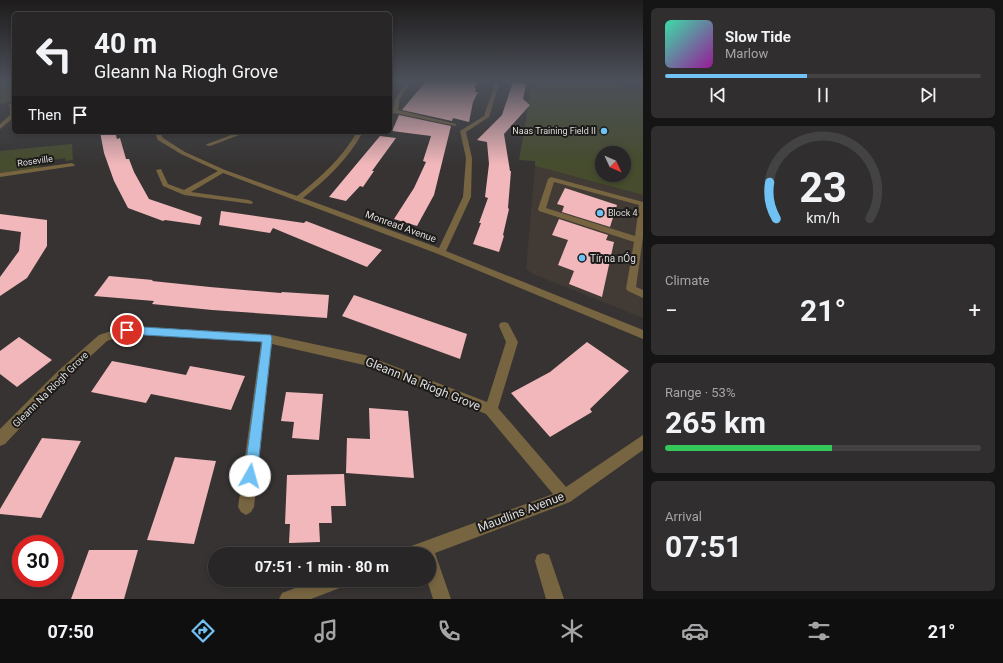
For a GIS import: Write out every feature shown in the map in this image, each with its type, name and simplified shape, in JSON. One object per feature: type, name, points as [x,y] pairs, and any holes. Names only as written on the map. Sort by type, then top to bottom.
[{"type":"street","points":[[441,252],[467,196],[469,158],[463,131],[486,117],[489,109]]},
{"type":"street","points":[[392,111],[454,124]]},
{"type":"street","points":[[0,127],[12,115]]},
{"type":"street","name":"Monread Avenue","points":[[157,134],[160,139],[183,153],[223,171],[441,252],[643,335]]},
{"type":"street","points":[[208,145],[238,134]]},
{"type":"street","points":[[297,199],[324,176],[353,145],[359,134]]},
{"type":"street","name":"Roseville","points":[[0,175],[72,165]]},
{"type":"street","points":[[159,170],[165,185],[184,193],[249,202]]},
{"type":"street","points":[[184,193],[223,171]]},
{"type":"street","points":[[638,240],[542,209],[550,179],[643,204],[642,226],[638,240],[631,289],[643,294]]},
{"type":"street","points":[[490,410],[512,342],[504,326]]},
{"type":"street","name":"Gleann Na Riogh Grove","points":[[0,439],[62,375],[103,338],[127,330],[267,338],[365,360],[490,410],[565,497]]},
{"type":"street","points":[[246,507],[267,338]]},
{"type":"street","name":"Maudlins Avenue","points":[[436,549],[565,497],[643,442]]},
{"type":"street","points":[[543,561],[555,599]]},
{"type":"street","points":[[436,584],[442,599]]},
{"type":"street","points":[[288,599],[320,587]]},
{"type":"shaded area","points":[[535,166],[643,195],[643,318],[533,274],[526,269]]},
{"type":"green space","points":[[528,109],[643,109],[643,195],[535,166],[535,161],[519,160]]},
{"type":"green space","points":[[72,144],[73,160],[66,161],[65,158],[53,160],[36,168],[0,173],[0,151]]},
{"type":"building","points":[[472,109],[469,122],[453,118],[452,121],[402,110]]},
{"type":"building","points":[[504,109],[526,109],[504,134],[511,171],[509,209],[504,236],[499,252],[473,244],[488,198],[485,197],[489,164],[487,142],[477,140],[502,115]]},
{"type":"building","points":[[399,115],[451,126],[434,195],[417,226],[394,219],[414,188],[426,162],[423,161],[431,136],[392,131]]},
{"type":"building","points":[[100,134],[116,134],[117,139],[120,138],[126,159],[129,159],[134,172],[149,199],[202,217],[200,225],[165,220],[163,221],[128,208],[114,181],[104,153]]},
{"type":"building","points":[[380,136],[396,138],[372,171],[374,171],[363,187],[360,186],[346,201],[329,197]]},
{"type":"building","name":"Block 4","points":[[565,188],[617,205],[610,227],[562,212],[564,206],[557,204]]},
{"type":"building","points":[[221,211],[304,223],[306,221],[382,250],[367,267],[273,228],[270,233],[219,225]]},
{"type":"building","points":[[0,214],[47,220],[47,246],[27,278],[0,296],[0,277],[19,251],[21,232],[0,229]]},
{"type":"building","name":"Tír na nÓg","points":[[559,219],[608,235],[606,240],[614,242],[602,297],[569,284],[574,271],[558,265],[568,240],[552,235]]},
{"type":"building","points":[[109,276],[210,287],[281,293],[329,295],[327,318],[212,310],[152,304],[154,301],[94,296]]},
{"type":"building","points":[[354,295],[467,334],[460,359],[342,316]]},
{"type":"building","points":[[19,337],[52,360],[17,387],[0,374],[0,351]]},
{"type":"building","points":[[587,342],[629,371],[590,409],[592,412],[550,437],[511,393],[550,372]]},
{"type":"building","points":[[112,361],[186,375],[190,366],[245,376],[231,410],[151,394],[146,403],[91,392]]},
{"type":"building","points":[[286,392],[323,394],[319,440],[292,438],[294,422],[281,421]]},
{"type":"building","points":[[369,408],[408,411],[414,478],[346,473],[347,438],[370,439]]},
{"type":"building","points":[[42,438],[81,441],[41,518],[0,514],[0,509]]},
{"type":"building","points":[[175,457],[216,461],[194,544],[147,540]]},
{"type":"building","points":[[344,474],[346,506],[331,506],[332,523],[319,523],[320,542],[289,543],[290,524],[285,524],[287,475]]},
{"type":"building","points":[[89,550],[138,550],[124,599],[71,599]]},
{"type":"place","name":"Naas Training Field II","points":[[604,131]]},
{"type":"place","name":"Block 4","points":[[600,213]]},
{"type":"place","name":"Tír na nÓg","points":[[582,258]]},
{"type":"route","points":[[127,330],[267,338],[250,476]]}]
